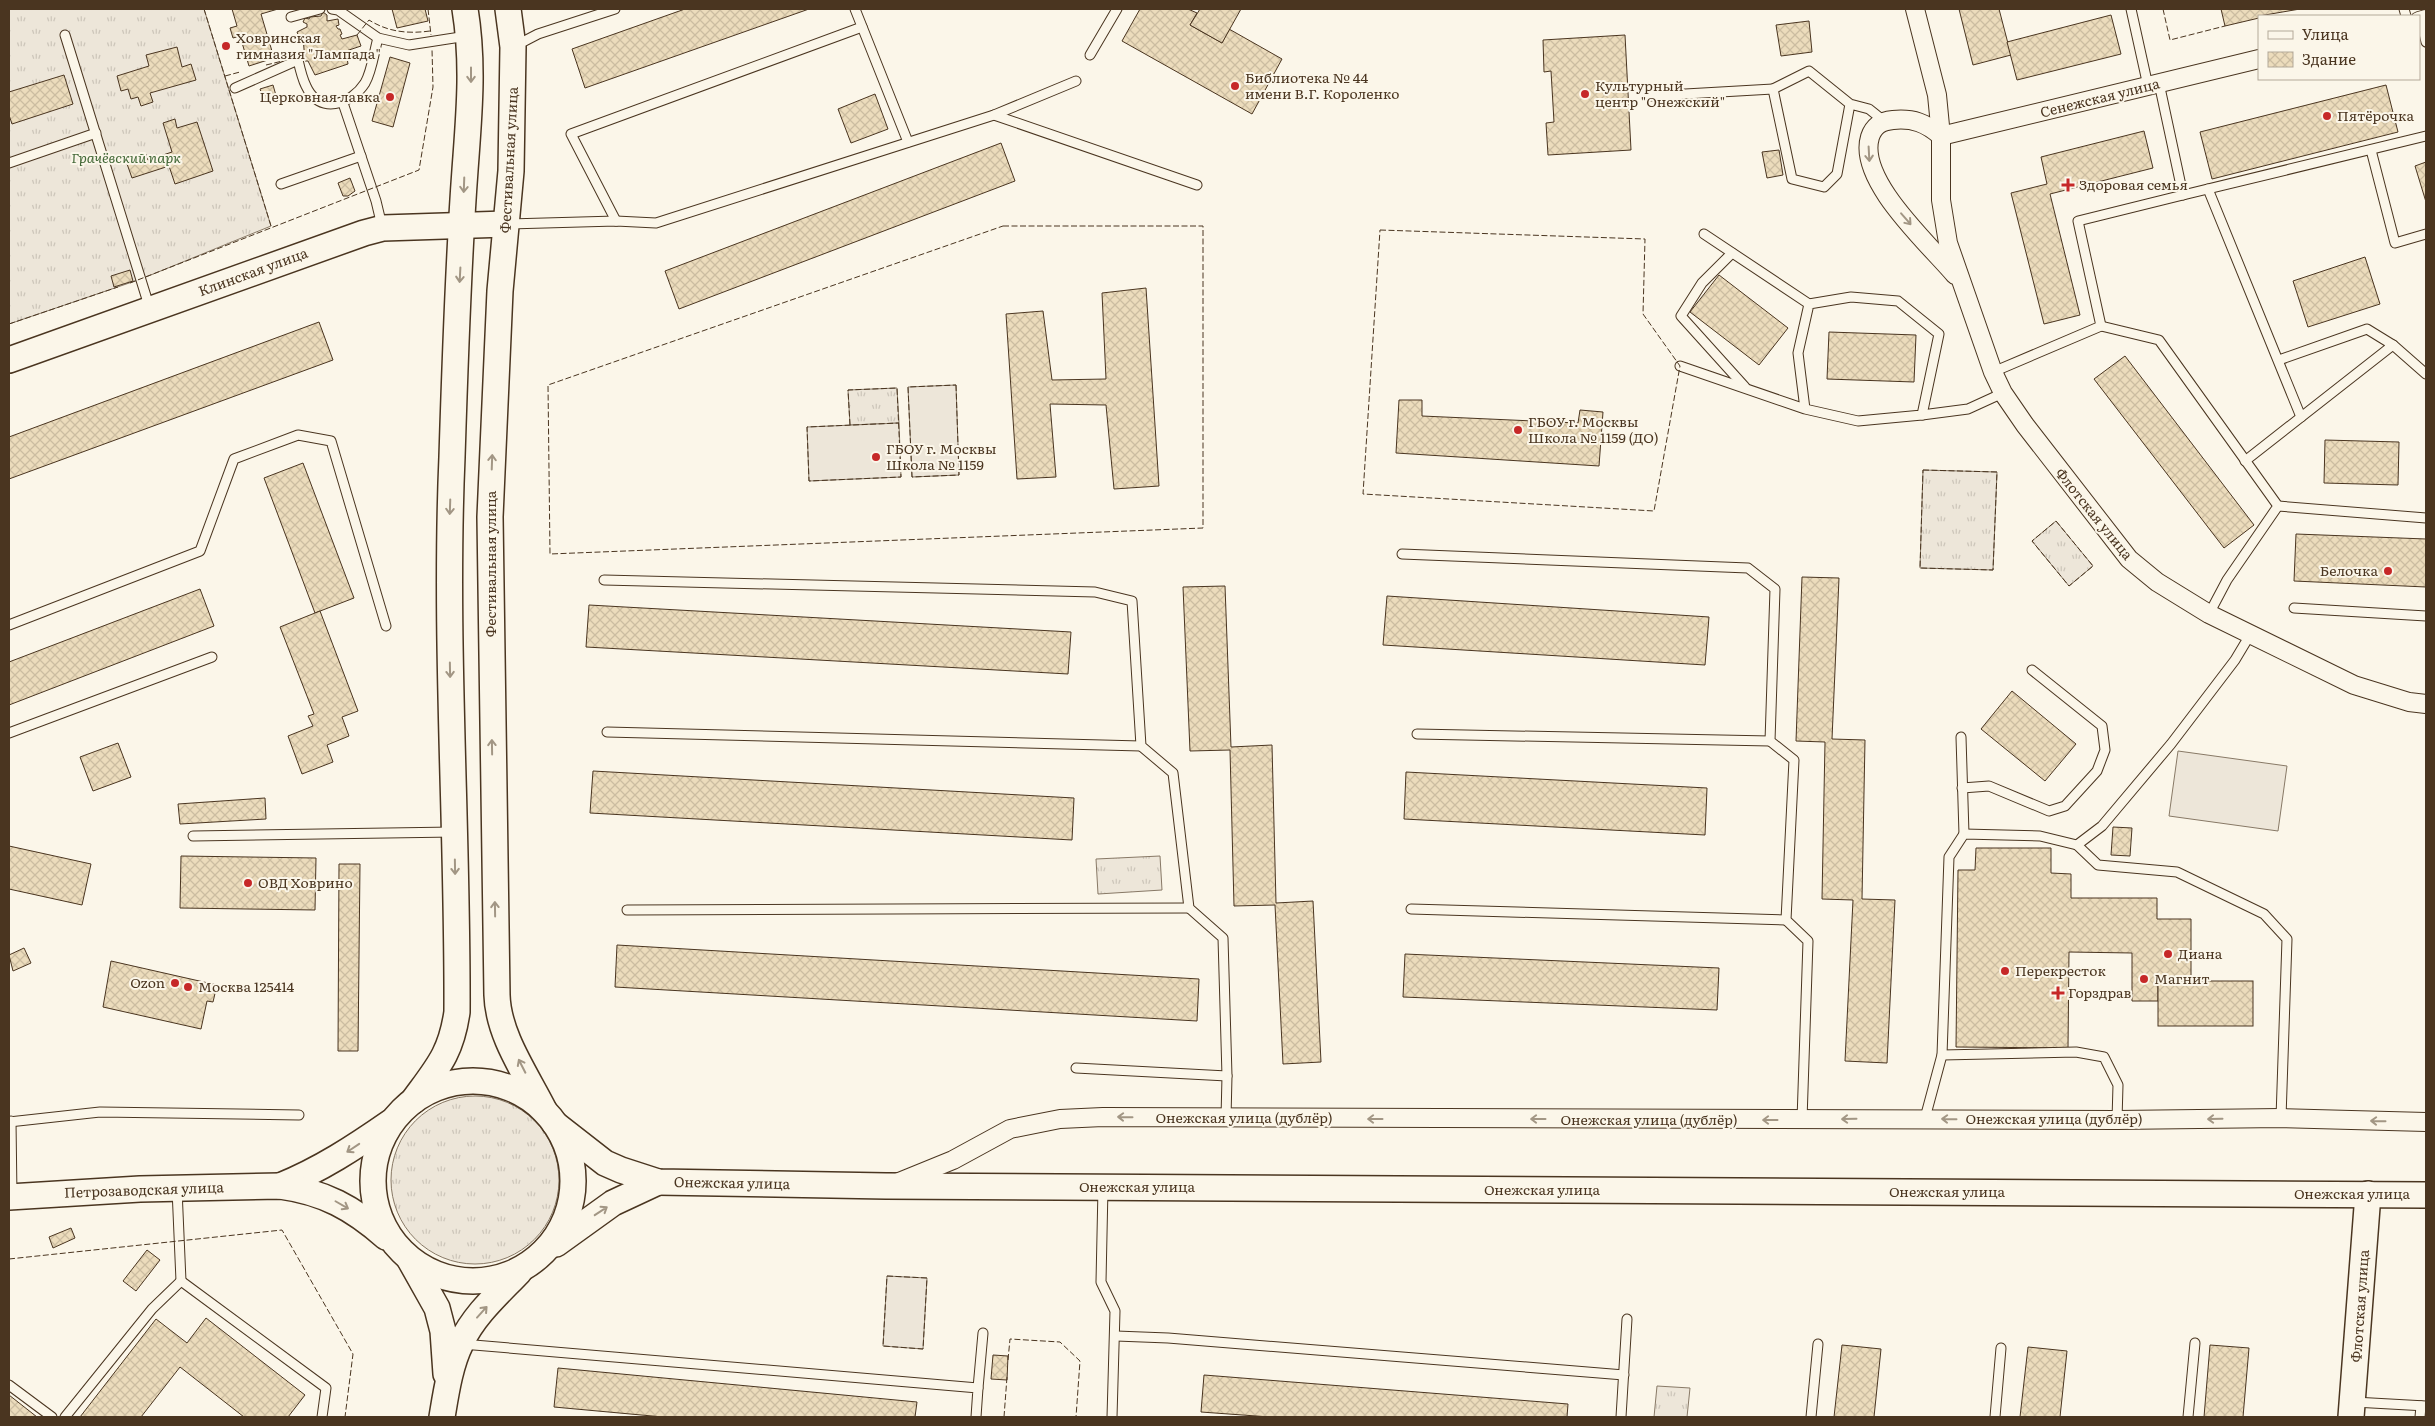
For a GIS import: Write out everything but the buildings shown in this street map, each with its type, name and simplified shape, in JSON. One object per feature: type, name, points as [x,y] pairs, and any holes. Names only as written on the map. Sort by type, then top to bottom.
[{"type":"main road","points":[[447,1387],[443,1331],[437,1308],[380,1219],[374,1195],[373,1168],[380,1143],[393,1120],[413,1101],[443,1060],[454,1037],[456,1020],[458,976],[450,653],[450,516],[462,226],[472,73],[465,9]]},
{"type":"main road","name":"Фестивальная улица","points":[[508,9],[513,47],[511,171],[500,291],[490,517],[497,1000],[498,1014],[504,1030],[571,1157],[574,1188],[564,1226],[547,1250]]},
{"type":"main road","name":"Клинская улица","points":[[9,360],[364,233],[383,228],[506,224]]},
{"type":"main road","name":"Онежская улица","points":[[413,1101],[435,1088],[455,1082],[475,1081],[504,1086],[527,1097],[605,1163],[658,1182],[886,1186],[2426,1195]]},
{"type":"main road","name":"Петрозаводская улица","points":[[280,1186],[300,1178],[340,1157],[393,1120]]},
{"type":"main road","name":"Онежская улица","points":[[521,1270],[613,1203],[658,1182]]},
{"type":"main road","name":"Петрозаводская улица","points":[[10,1197],[177,1188],[280,1186],[302,1189],[341,1204],[367,1220],[402,1252]]},
{"type":"main road","name":"Флотская улица","points":[[2352,1410],[2368,1194]]},
{"type":"main road","points":[[402,1252],[444,1278],[462,1282],[484,1282],[521,1270]]},
{"type":"main road","points":[[442,1417],[447,1387],[460,1344],[476,1318],[521,1270]]},
{"type":"street","name":"Флотская улица","points":[[1915,9],[1937,95],[1941,136],[1940,185],[1942,211],[1948,243],[1993,372],[2003,393],[2066,480],[2129,559],[2156,582],[2209,614],[2354,685],[2409,702],[2426,704]]},
{"type":"street","name":"Сенежская улица","points":[[1941,136],[2258,59]]},
{"type":"street","points":[[1884,121],[1906,119],[1918,121],[1930,127],[1941,136]]},
{"type":"street","name":"Флотская улица","points":[[1884,121],[1877,125],[1869,142],[1872,172],[1895,206],[1961,282]]},
{"type":"street","name":"Онежская улица (дублёр)","points":[[886,1186],[953,1160],[1010,1129],[1060,1119],[1802,1120],[1925,1118],[2117,1120],[2281,1118],[2426,1122]]},
{"type":"lane","points":[[291,17],[320,9]]},
{"type":"lane","points":[[332,9],[338,10],[378,38],[409,45],[469,35]]},
{"type":"lane","points":[[513,47],[538,34],[615,9]]},
{"type":"lane","points":[[855,9],[908,142]]},
{"type":"lane","points":[[1090,55],[1117,9]]},
{"type":"lane","points":[[2131,9],[2154,85],[2183,195]]},
{"type":"lane","points":[[2420,25],[2426,42]]},
{"type":"lane","points":[[616,221],[570,134],[862,27]]},
{"type":"lane","points":[[65,36],[150,309]]},
{"type":"lane","points":[[235,88],[298,60],[306,88],[317,99],[332,104],[343,103],[354,97],[366,82],[378,38]]},
{"type":"lane","points":[[1650,96],[1773,89],[1809,71],[1850,104],[1869,109],[1884,121]]},
{"type":"lane","points":[[506,224],[616,221],[656,223],[994,115],[1076,81]]},
{"type":"lane","points":[[1773,89],[1792,179],[1824,187],[1837,174],[1850,104]]},
{"type":"lane","points":[[343,103],[383,228]]},
{"type":"lane","points":[[994,115],[1197,185]]},
{"type":"lane","points":[[9,163],[96,133]]},
{"type":"lane","points":[[2101,326],[2078,221],[2426,136]]},
{"type":"lane","points":[[2371,150],[2395,243],[2426,234]]},
{"type":"lane","points":[[281,184],[361,156]]},
{"type":"lane","points":[[2208,189],[2301,417]]},
{"type":"lane","points":[[1704,234],[1809,304],[1851,297],[1898,301],[1940,334],[1922,415]]},
{"type":"lane","points":[[1732,253],[1702,283],[1681,316],[1747,389]]},
{"type":"lane","points":[[1805,409],[1798,353],[1809,304]]},
{"type":"lane","points":[[1993,372],[2101,326],[2159,340],[2278,506],[2426,518]]},
{"type":"lane","points":[[2279,360],[2367,329],[2393,345],[2426,374]]},
{"type":"lane","points":[[2245,461],[2393,345]]},
{"type":"lane","points":[[1680,366],[1805,409],[1858,421],[1968,409],[2003,393]]},
{"type":"lane","points":[[9,625],[200,551],[234,459],[298,435],[331,441],[386,626]]},
{"type":"lane","points":[[2209,614],[2227,580],[2278,506]]},
{"type":"lane","points":[[1402,554],[1748,568],[1775,589],[1770,741]]},
{"type":"lane","points":[[604,580],[1095,592],[1132,601],[1141,746]]},
{"type":"lane","points":[[2294,608],[2426,616]]},
{"type":"lane","points":[[2077,845],[2102,826],[2171,744],[2235,660],[2250,635]]},
{"type":"lane","points":[[9,733],[212,656]]},
{"type":"lane","points":[[1962,788],[1989,786],[2049,811],[2065,806],[2097,771],[2105,750],[2102,726],[2032,670]]},
{"type":"lane","points":[[607,732],[1141,746],[1172,773],[1189,908],[1223,938],[1228,1076],[1226,1118]]},
{"type":"lane","points":[[1417,734],[1770,741],[1794,760],[1786,920]]},
{"type":"lane","points":[[1925,1118],[1942,1055],[1949,857],[1964,834],[1961,737]]},
{"type":"lane","points":[[193,836],[454,832]]},
{"type":"lane","points":[[1964,834],[2040,836],[2077,845],[2098,865],[2177,872],[2264,914],[2287,939],[2281,1118]]},
{"type":"lane","points":[[627,910],[1189,908]]},
{"type":"lane","points":[[1411,909],[1786,920],[1808,941],[1802,1120]]},
{"type":"lane","points":[[1942,1055],[2076,1052],[2104,1057],[2118,1085],[2117,1120]]},
{"type":"lane","points":[[1076,1068],[1228,1076]]},
{"type":"lane","points":[[10,1197],[10,1122],[100,1112],[299,1116]]},
{"type":"lane","points":[[1103,1187],[1101,1282],[1115,1311],[1116,1336],[1112,1417]]},
{"type":"lane","points":[[177,1188],[181,1282]]},
{"type":"lane","points":[[64,1417],[152,1308],[181,1282]]},
{"type":"lane","points":[[181,1282],[326,1388],[322,1417]]},
{"type":"lane","points":[[1621,1417],[1627,1319]]},
{"type":"lane","points":[[976,1417],[983,1332]]},
{"type":"lane","points":[[1116,1336],[1168,1338],[1624,1375]]},
{"type":"lane","points":[[2188,1417],[2195,1343]]},
{"type":"lane","points":[[460,1344],[978,1388]]},
{"type":"lane","points":[[1811,1417],[1818,1344]]},
{"type":"lane","points":[[1995,1417],[2001,1348]]},
{"type":"lane","points":[[9,1384],[52,1417]]},
{"type":"lane","points":[[2352,1410],[2424,1406],[2420,1417]]},
{"type":"green space","name":"Грачёвский парк","points":[[9,9],[204,9],[271,226],[141,279],[9,324]]},
{"type":"green space","points":[[956,385],[959,475],[912,477],[908,387]]},
{"type":"green space","points":[[897,388],[899,423],[850,425],[848,390]]},
{"type":"green space","points":[[899,423],[901,477],[809,481],[807,427]]},
{"type":"green space","points":[[1923,470],[1997,472],[1993,570],[1920,568]]},
{"type":"green space","points":[[2056,521],[2093,566],[2069,586],[2032,541]]},
{"type":"green space","points":[[2178,751],[2287,766],[2278,831],[2169,816]]},
{"type":"green space","points":[[1160,856],[1162,890],[1098,894],[1096,859]]},
{"type":"green space","points":[[467,1096],[483,1096],[515,1106],[540,1127],[553,1148],[559,1180],[553,1212],[545,1227],[528,1245],[507,1258],[483,1264],[467,1264],[443,1258],[428,1250],[405,1227],[397,1212],[391,1188],[391,1172],[397,1148],[405,1133],[428,1110],[443,1102]]},
{"type":"green space","points":[[887,1276],[927,1278],[923,1349],[883,1346]]},
{"type":"green space","points":[[1657,1386],[1690,1388],[1687,1417],[1654,1417]]},
{"type":"fence","points":[[204,9],[271,226]]},
{"type":"fence","points":[[428,9],[431,35]]},
{"type":"fence","points":[[2163,9],[2170,40],[2225,26]]},
{"type":"fence","points":[[357,35],[369,20],[391,30],[430,31]]},
{"type":"fence","points":[[130,283],[419,170],[433,87],[432,49]]},
{"type":"fence","points":[[266,65],[303,56]]},
{"type":"fence","points":[[225,76],[240,72]]},
{"type":"fence","points":[[1003,226],[1203,226],[1203,528],[550,554],[548,385],[1003,226]]},
{"type":"fence","points":[[1380,230],[1645,239],[1643,314],[1680,366],[1654,511],[1363,494],[1380,230]]},
{"type":"fence","points":[[9,324],[118,287]]},
{"type":"fence","points":[[956,385],[959,475],[912,477],[908,387],[956,385]]},
{"type":"fence","points":[[850,425],[848,390],[897,388],[901,477],[809,481],[807,427],[899,423]]},
{"type":"fence","points":[[1923,470],[1997,472],[1993,570],[1920,568],[1923,470]]},
{"type":"fence","points":[[2056,521],[2093,566],[2069,586],[2032,541],[2056,521]]},
{"type":"fence","points":[[9,1259],[282,1230],[353,1354],[345,1417]]},
{"type":"fence","points":[[887,1276],[927,1278],[923,1349],[883,1346],[887,1276]]},
{"type":"fence","points":[[1008,1360],[1010,1339],[1060,1342],[1080,1361],[1076,1417]]},
{"type":"fence","points":[[1004,1417],[1007,1377]]},
{"type":"place","name":"Ховринская гимназия \"Лампада\"","points":[[226,46]]},
{"type":"place","name":"Библиотека № 44 имени В.Г. Короленко","points":[[1235,86]]},
{"type":"place","name":"Культурный центр \"Онежский\"","points":[[1585,94]]},
{"type":"place","name":"Церковная лавка","points":[[390,97]]},
{"type":"place","name":"Пятёрочка","points":[[2327,116]]},
{"type":"place","name":"Здоровая семья","points":[[2068,185]]},
{"type":"place","name":"ГБОУ г. Москвы Школа № 1159 (ДО)","points":[[1518,430]]},
{"type":"place","name":"ГБОУ г. Москвы Школа № 1159","points":[[876,457]]},
{"type":"place","name":"Белочка","points":[[2388,571]]},
{"type":"place","name":"ОВД Ховрино","points":[[248,883]]},
{"type":"place","name":"Диана","points":[[2168,954]]},
{"type":"place","name":"Перекресток","points":[[2005,971]]},
{"type":"place","name":"Магнит","points":[[2144,979]]},
{"type":"place","name":"Ozon","points":[[175,983]]},
{"type":"place","name":"Москва 125414","points":[[188,987]]},
{"type":"place","name":"Горздрав","points":[[2058,993]]}]
